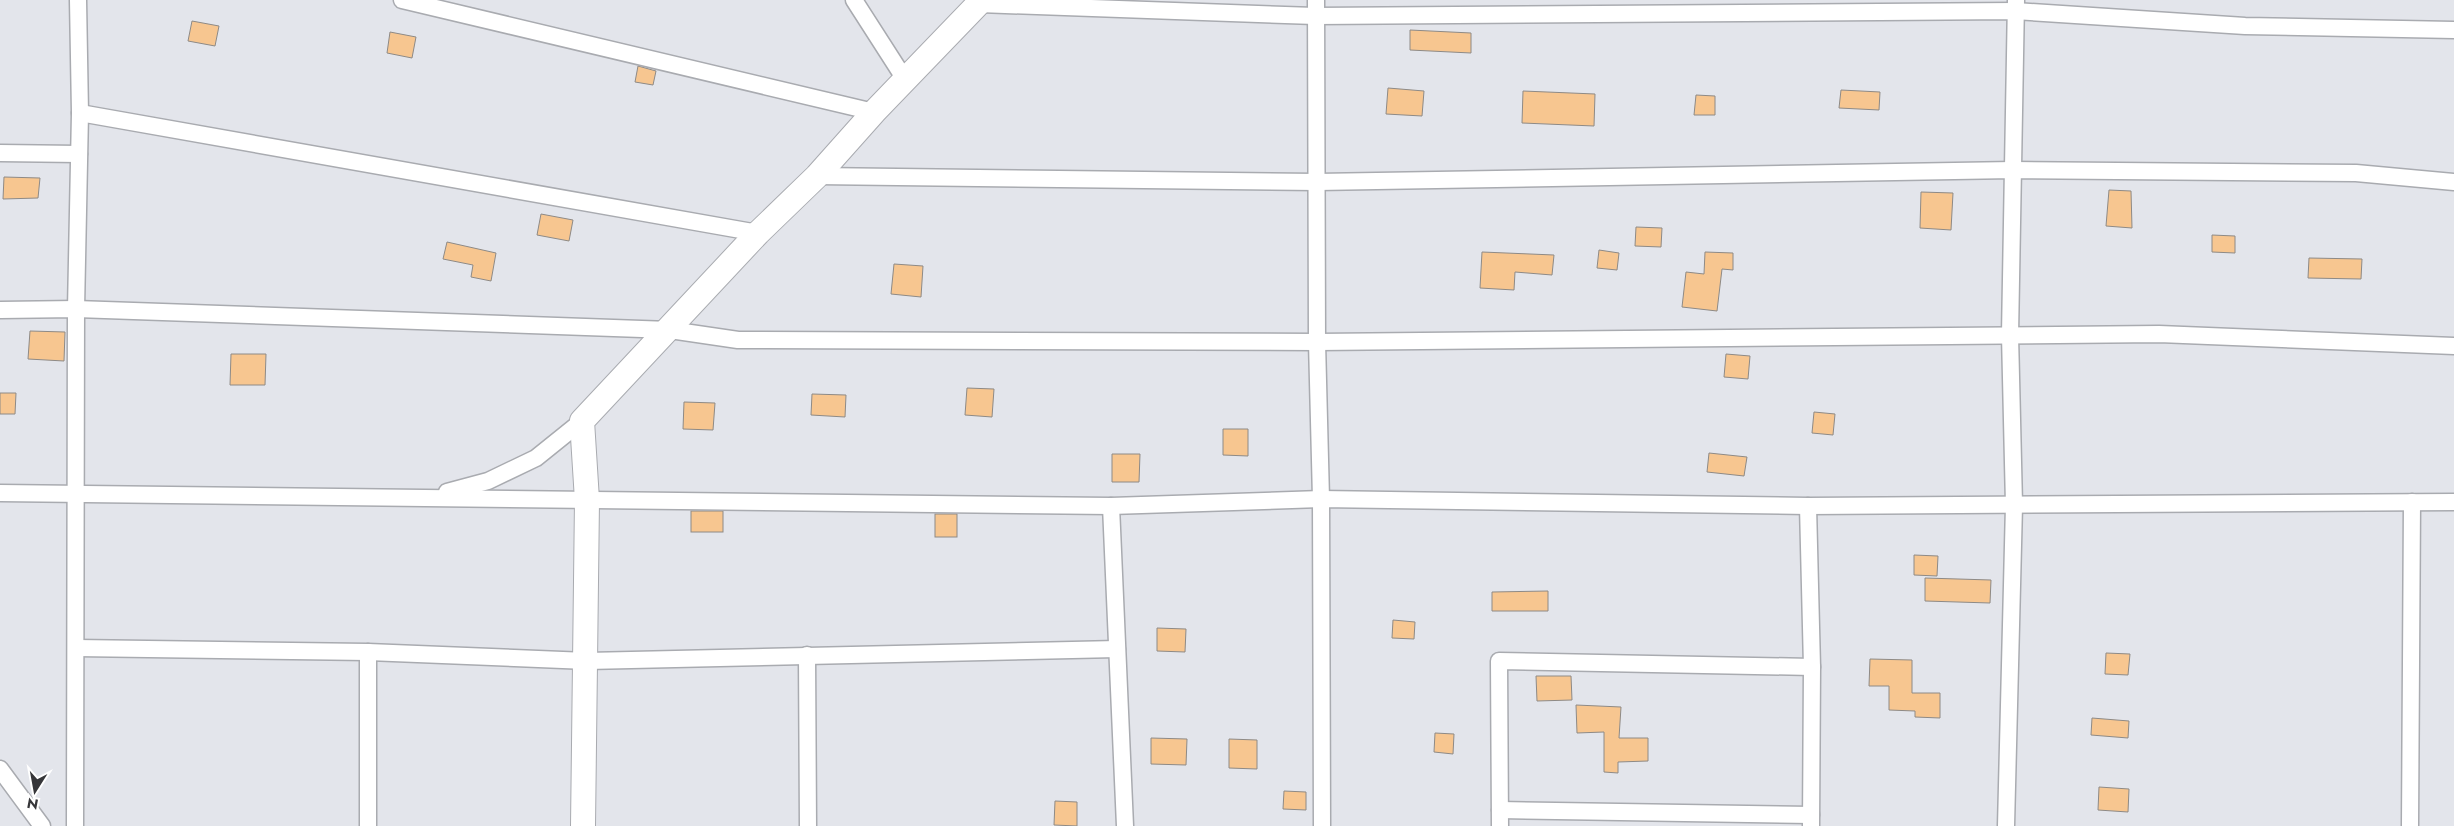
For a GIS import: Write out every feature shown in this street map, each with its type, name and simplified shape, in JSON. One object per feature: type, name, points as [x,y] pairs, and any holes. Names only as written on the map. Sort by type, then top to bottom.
[{"type":"street","points":[[75,826],[76,309],[80,113],[78,0]]},
{"type":"street","points":[[402,0],[461,7],[874,112]]},
{"type":"street","points":[[854,0],[906,81]]},
{"type":"street","points":[[425,497],[488,481],[536,458],[582,421],[670,330],[758,233],[817,176],[874,112],[981,2],[1315,8],[2015,5],[2245,26],[2454,30]]},
{"type":"street","points":[[2006,826],[2014,505],[2010,335],[2015,5]]},
{"type":"street","points":[[1315,8],[1317,342],[1322,499],[1322,826]]},
{"type":"street","points":[[80,113],[758,233]]},
{"type":"street","points":[[0,153],[79,154]]},
{"type":"street","points":[[817,176],[1317,182],[2013,170],[2356,173],[2454,182]]},
{"type":"street","points":[[0,310],[76,309],[670,330],[738,340],[1317,342],[2159,334],[2454,346]]},
{"type":"street","points":[[582,421],[587,500],[587,660],[583,826]]},
{"type":"street","points":[[0,493],[1111,506],[1322,499],[1808,506],[2454,502]]},
{"type":"street","points":[[2410,826],[2412,502]]},
{"type":"street","points":[[1111,506],[1125,826]]},
{"type":"street","points":[[1808,506],[1812,667],[1811,820],[1500,818],[1499,661],[1812,667]]},
{"type":"street","points":[[76,648],[368,652],[587,660],[1117,649]]},
{"type":"street","points":[[368,652],[368,826]]},
{"type":"street","points":[[807,655],[808,826]]},
{"type":"street","points":[[0,769],[42,826]]},
{"type":"building","points":[[192,21],[219,26],[215,46],[188,41]]},
{"type":"building","points":[[1410,30],[1471,33],[1471,53],[1410,50]]},
{"type":"building","points":[[390,32],[416,37],[412,58],[387,53]]},
{"type":"building","points":[[638,66],[656,71],[653,85],[635,82]]},
{"type":"building","points":[[1388,88],[1424,91],[1422,116],[1386,114]]},
{"type":"building","points":[[1841,90],[1880,92],[1879,110],[1839,108]]},
{"type":"building","points":[[1523,91],[1595,94],[1594,126],[1522,123]]},
{"type":"building","points":[[1696,95],[1715,96],[1715,115],[1694,115]]},
{"type":"building","points":[[4,177],[40,178],[38,198],[3,199]]},
{"type":"building","points":[[2109,190],[2131,191],[2132,228],[2106,226]]},
{"type":"building","points":[[1921,192],[1953,193],[1951,230],[1920,228]]},
{"type":"building","points":[[541,214],[573,220],[569,241],[537,235]]},
{"type":"building","points":[[1636,227],[1662,228],[1661,247],[1635,246]]},
{"type":"building","points":[[2212,235],[2235,236],[2235,253],[2212,252]]},
{"type":"building","points":[[447,242],[496,253],[491,281],[471,277],[473,265],[443,259]]},
{"type":"building","points":[[1599,250],[1619,253],[1617,270],[1597,268]]},
{"type":"building","points":[[1482,252],[1554,255],[1552,275],[1515,272],[1514,290],[1480,288]]},
{"type":"building","points":[[1705,252],[1733,253],[1733,270],[1722,269],[1717,311],[1682,307],[1686,272],[1704,274]]},
{"type":"building","points":[[2309,258],[2362,259],[2361,279],[2308,278]]},
{"type":"building","points":[[894,264],[923,266],[921,297],[891,294]]},
{"type":"building","points":[[30,331],[65,332],[64,361],[28,359]]},
{"type":"building","points":[[231,354],[266,354],[265,385],[230,385]]},
{"type":"building","points":[[1726,354],[1750,356],[1748,379],[1724,377]]},
{"type":"building","points":[[967,388],[994,389],[992,417],[965,415]]},
{"type":"building","points":[[0,393],[16,393],[15,414],[0,414]]},
{"type":"building","points":[[812,394],[846,395],[845,417],[811,415]]},
{"type":"building","points":[[684,402],[715,403],[713,430],[683,429]]},
{"type":"building","points":[[1814,412],[1835,414],[1833,435],[1812,433]]},
{"type":"building","points":[[1223,429],[1248,429],[1248,456],[1223,455]]},
{"type":"building","points":[[1709,453],[1747,457],[1744,476],[1707,472]]},
{"type":"building","points":[[1112,454],[1140,454],[1139,482],[1112,482]]},
{"type":"building","points":[[691,511],[723,511],[723,532],[691,532]]},
{"type":"building","points":[[935,514],[957,514],[957,537],[935,537]]},
{"type":"building","points":[[1914,555],[1938,556],[1937,576],[1914,575]]},
{"type":"building","points":[[1925,578],[1991,580],[1990,603],[1925,601]]},
{"type":"building","points":[[1548,591],[1548,611],[1492,611],[1492,592]]},
{"type":"building","points":[[1393,620],[1415,622],[1414,639],[1392,638]]},
{"type":"building","points":[[1157,628],[1186,629],[1185,652],[1157,651]]},
{"type":"building","points":[[2106,653],[2130,654],[2128,675],[2105,674]]},
{"type":"building","points":[[1870,659],[1912,660],[1912,693],[1940,693],[1940,718],[1915,717],[1915,711],[1889,710],[1889,686],[1869,686]]},
{"type":"building","points":[[1536,676],[1571,676],[1572,700],[1537,701]]},
{"type":"building","points":[[1576,705],[1621,707],[1619,738],[1648,738],[1648,761],[1618,762],[1618,773],[1604,772],[1604,732],[1577,733]]},
{"type":"building","points":[[2092,718],[2129,721],[2128,738],[2091,735]]},
{"type":"building","points":[[1435,733],[1454,734],[1453,754],[1434,752]]},
{"type":"building","points":[[1151,738],[1187,739],[1186,765],[1151,764]]},
{"type":"building","points":[[1229,739],[1257,740],[1257,769],[1229,768]]},
{"type":"building","points":[[2099,787],[2129,789],[2128,812],[2098,810]]},
{"type":"building","points":[[1284,791],[1306,792],[1306,810],[1283,809]]},
{"type":"building","points":[[1055,801],[1077,802],[1077,826],[1054,825]]}]
